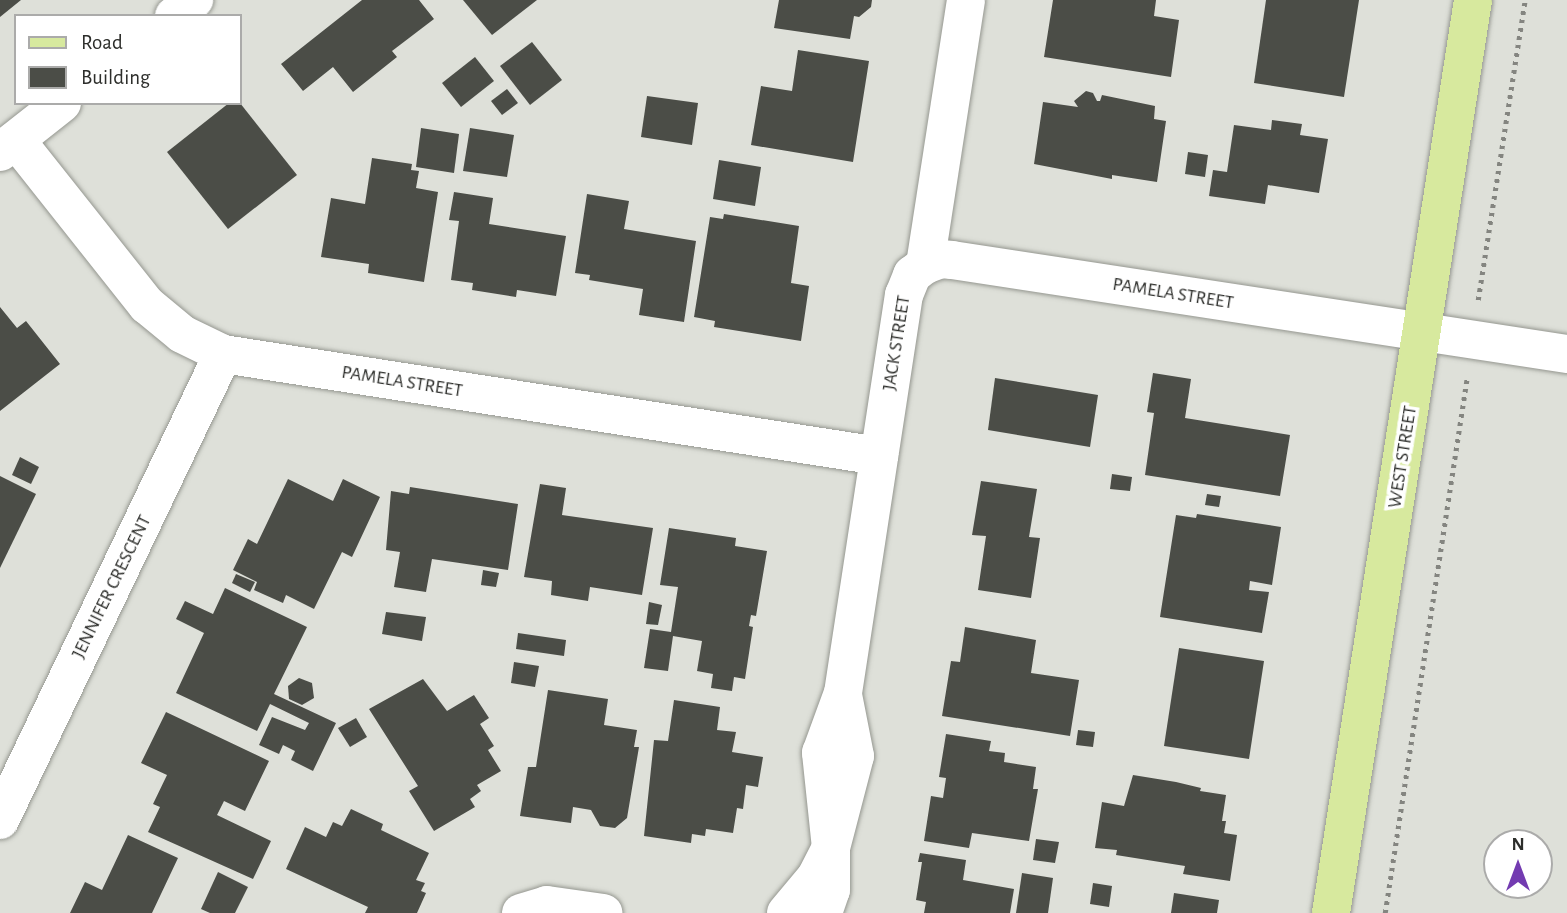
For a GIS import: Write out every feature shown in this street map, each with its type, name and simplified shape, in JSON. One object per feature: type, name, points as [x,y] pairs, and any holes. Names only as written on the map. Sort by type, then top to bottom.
[{"type":"main road","name":"WEST STREET","points":[[1331,913],[1473,0]]},
{"type":"street","points":[[176,14],[194,0]]},
{"type":"street","name":"JACK STREET","points":[[823,913],[831,890],[831,848],[821,753],[843,693],[904,295],[912,275],[925,265],[966,0]]},
{"type":"street","points":[[8,146],[59,105]]},
{"type":"street","name":"PAMELA STREET","points":[[8,146],[146,304],[182,334],[223,354],[879,456]]},
{"type":"street","name":"PAMELA STREET","points":[[925,265],[941,259],[952,260],[1567,354]]},
{"type":"street","name":"JENNIFER CRESCENT","points":[[0,820],[223,354]]},
{"type":"street","points":[[786,913],[816,877],[831,848]]},
{"type":"street","points":[[521,913],[547,905],[603,913]]},
{"type":"path","points":[[1385,913],[1525,0]]},
{"type":"building","points":[[0,0],[21,0],[0,17]]},
{"type":"building","points":[[362,0],[419,0],[434,19],[392,51],[397,57],[353,92],[333,67],[303,91],[281,64]]},
{"type":"building","points":[[463,0],[537,0],[492,35]]},
{"type":"building","points":[[779,0],[872,0],[871,7],[859,17],[854,16],[850,39],[774,28]]},
{"type":"building","points":[[1053,0],[1156,0],[1154,16],[1179,20],[1171,77],[1044,57]]},
{"type":"building","points":[[1266,0],[1359,0],[1344,97],[1254,83]]},
{"type":"building","points":[[532,42],[562,80],[530,105],[500,66]]},
{"type":"building","points":[[798,50],[869,61],[853,162],[751,145],[761,86],[792,91]]},
{"type":"building","points":[[475,57],[494,81],[461,107],[442,83]]},
{"type":"building","points":[[507,89],[518,103],[502,115],[491,101]]},
{"type":"building","points":[[1086,91],[1093,93],[1097,101],[1100,101],[1102,95],[1155,106],[1154,119],[1166,121],[1157,182],[1112,175],[1112,179],[1034,164],[1043,102],[1078,107],[1074,101]]},
{"type":"building","points":[[647,96],[698,103],[692,145],[641,137]]},
{"type":"building","points":[[226,105],[242,105],[297,175],[228,229],[167,152]]},
{"type":"building","points":[[1272,120],[1302,124],[1300,135],[1328,139],[1319,193],[1268,185],[1265,204],[1209,196],[1213,170],[1227,172],[1234,125],[1271,130]]},
{"type":"building","points":[[421,128],[459,134],[454,173],[416,167]]},
{"type":"building","points":[[470,128],[514,135],[507,177],[463,171]]},
{"type":"building","points":[[1188,152],[1208,155],[1205,177],[1185,174]]},
{"type":"building","points":[[372,158],[412,164],[411,170],[419,171],[416,188],[438,192],[424,282],[368,273],[369,264],[321,257],[331,198],[365,204]]},
{"type":"building","points":[[719,160],[761,167],[755,206],[713,199]]},
{"type":"building","points":[[454,192],[493,198],[489,224],[566,236],[556,296],[517,290],[516,297],[472,290],[473,283],[451,280],[459,221],[449,220]]},
{"type":"building","points":[[587,194],[629,201],[624,229],[696,241],[684,322],[639,315],[643,289],[589,280],[590,275],[575,273]]},
{"type":"building","points":[[724,214],[799,226],[791,283],[809,286],[801,341],[714,327],[715,321],[694,317],[710,217],[723,219]]},
{"type":"building","points":[[0,307],[17,328],[26,321],[60,364],[0,411]]},
{"type":"building","points":[[1153,373],[1191,379],[1185,418],[1290,435],[1280,496],[1145,475],[1154,413],[1147,412]]},
{"type":"building","points":[[995,378],[1098,395],[1090,447],[988,430]]},
{"type":"building","points":[[20,457],[39,467],[31,484],[12,475]]},
{"type":"building","points":[[1112,474],[1132,477],[1130,491],[1110,489]]},
{"type":"building","points":[[0,476],[36,494],[0,568]]},
{"type":"building","points":[[288,479],[333,501],[343,479],[380,497],[352,557],[342,552],[314,609],[286,595],[283,603],[254,590],[257,582],[233,570],[248,539],[257,544]]},
{"type":"building","points":[[981,481],[1037,489],[1029,537],[1040,538],[1031,598],[978,590],[986,536],[972,535]]},
{"type":"building","points":[[540,484],[566,488],[562,515],[653,528],[642,595],[590,587],[588,601],[551,595],[552,581],[524,577]]},
{"type":"building","points":[[410,487],[518,504],[508,570],[432,559],[426,592],[394,587],[400,552],[386,550],[391,491],[409,494]]},
{"type":"building","points":[[1207,494],[1221,496],[1219,507],[1205,505]]},
{"type":"building","points":[[1197,514],[1281,527],[1272,585],[1250,581],[1249,590],[1269,592],[1262,633],[1160,617],[1176,515],[1196,518]]},
{"type":"building","points":[[669,528],[736,538],[735,546],[767,551],[756,616],[751,615],[749,626],[753,627],[745,679],[734,677],[732,691],[711,688],[713,674],[697,671],[702,641],[673,636],[668,671],[644,668],[650,629],[671,632],[678,587],[660,585]]},
{"type":"building","points":[[483,570],[499,573],[496,587],[481,585]]},
{"type":"building","points":[[236,574],[255,582],[250,592],[232,583]]},
{"type":"building","points":[[225,588],[307,627],[274,694],[336,723],[313,771],[291,760],[295,751],[283,745],[279,754],[259,745],[272,717],[305,730],[309,723],[270,704],[257,731],[176,693],[204,633],[176,619],[185,601],[213,614]]},
{"type":"building","points":[[649,602],[662,605],[658,625],[646,624]]},
{"type":"building","points":[[386,612],[426,617],[422,641],[382,634]]},
{"type":"building","points":[[965,627],[1036,640],[1031,673],[1079,680],[1070,736],[942,716],[951,661],[960,662]]},
{"type":"building","points":[[518,633],[566,640],[564,656],[516,649]]},
{"type":"building","points":[[1179,648],[1264,661],[1249,759],[1164,746]]},
{"type":"building","points":[[514,662],[539,666],[535,687],[511,683]]},
{"type":"building","points":[[299,678],[312,683],[314,698],[302,705],[289,699],[288,686]]},
{"type":"building","points":[[423,679],[447,711],[474,695],[489,718],[480,724],[494,746],[488,750],[501,771],[477,785],[481,791],[470,799],[475,807],[434,831],[409,791],[418,786],[369,709]]},
{"type":"building","points":[[548,690],[608,699],[604,725],[637,730],[634,747],[639,747],[627,818],[615,828],[600,826],[591,810],[573,807],[571,823],[520,816],[528,767],[536,767]]},
{"type":"building","points":[[674,700],[720,707],[717,730],[736,732],[732,752],[763,757],[758,787],[746,785],[743,809],[737,808],[733,833],[706,829],[705,836],[692,834],[691,843],[644,836],[654,740],[668,741]]},
{"type":"building","points":[[166,712],[269,761],[245,811],[224,801],[217,815],[271,841],[253,879],[148,832],[160,807],[153,804],[167,775],[141,763]]},
{"type":"building","points":[[356,718],[367,737],[350,747],[338,728]]},
{"type":"building","points":[[1078,730],[1095,732],[1093,747],[1076,745]]},
{"type":"building","points":[[946,734],[991,741],[989,751],[1005,753],[1004,762],[1036,767],[1033,789],[1038,789],[1029,841],[972,833],[969,848],[924,841],[931,796],[943,798],[946,778],[939,777]]},
{"type":"building","points":[[1133,775],[1176,782],[1201,788],[1200,791],[1226,795],[1222,821],[1226,821],[1224,833],[1237,835],[1230,881],[1183,874],[1185,866],[1116,855],[1117,850],[1095,848],[1102,802],[1124,806]]},
{"type":"building","points":[[351,809],[383,824],[381,830],[429,853],[416,880],[425,883],[421,891],[426,893],[417,913],[365,913],[368,907],[286,869],[305,827],[326,837],[333,822],[342,826]]},
{"type":"building","points":[[128,835],[178,858],[152,913],[70,913],[85,882],[102,890]]},
{"type":"building","points":[[1036,839],[1059,842],[1055,863],[1033,860]]},
{"type":"building","points":[[920,853],[966,860],[963,880],[1014,889],[1010,913],[924,913],[926,902],[916,900],[922,862],[918,862]]},
{"type":"building","points":[[218,872],[248,887],[235,913],[210,913],[201,909]]},
{"type":"building","points":[[1022,873],[1053,878],[1048,913],[1016,913]]},
{"type":"building","points":[[1093,883],[1112,886],[1109,907],[1090,904]]},
{"type":"building","points":[[1174,893],[1219,900],[1217,913],[1171,913]]}]
